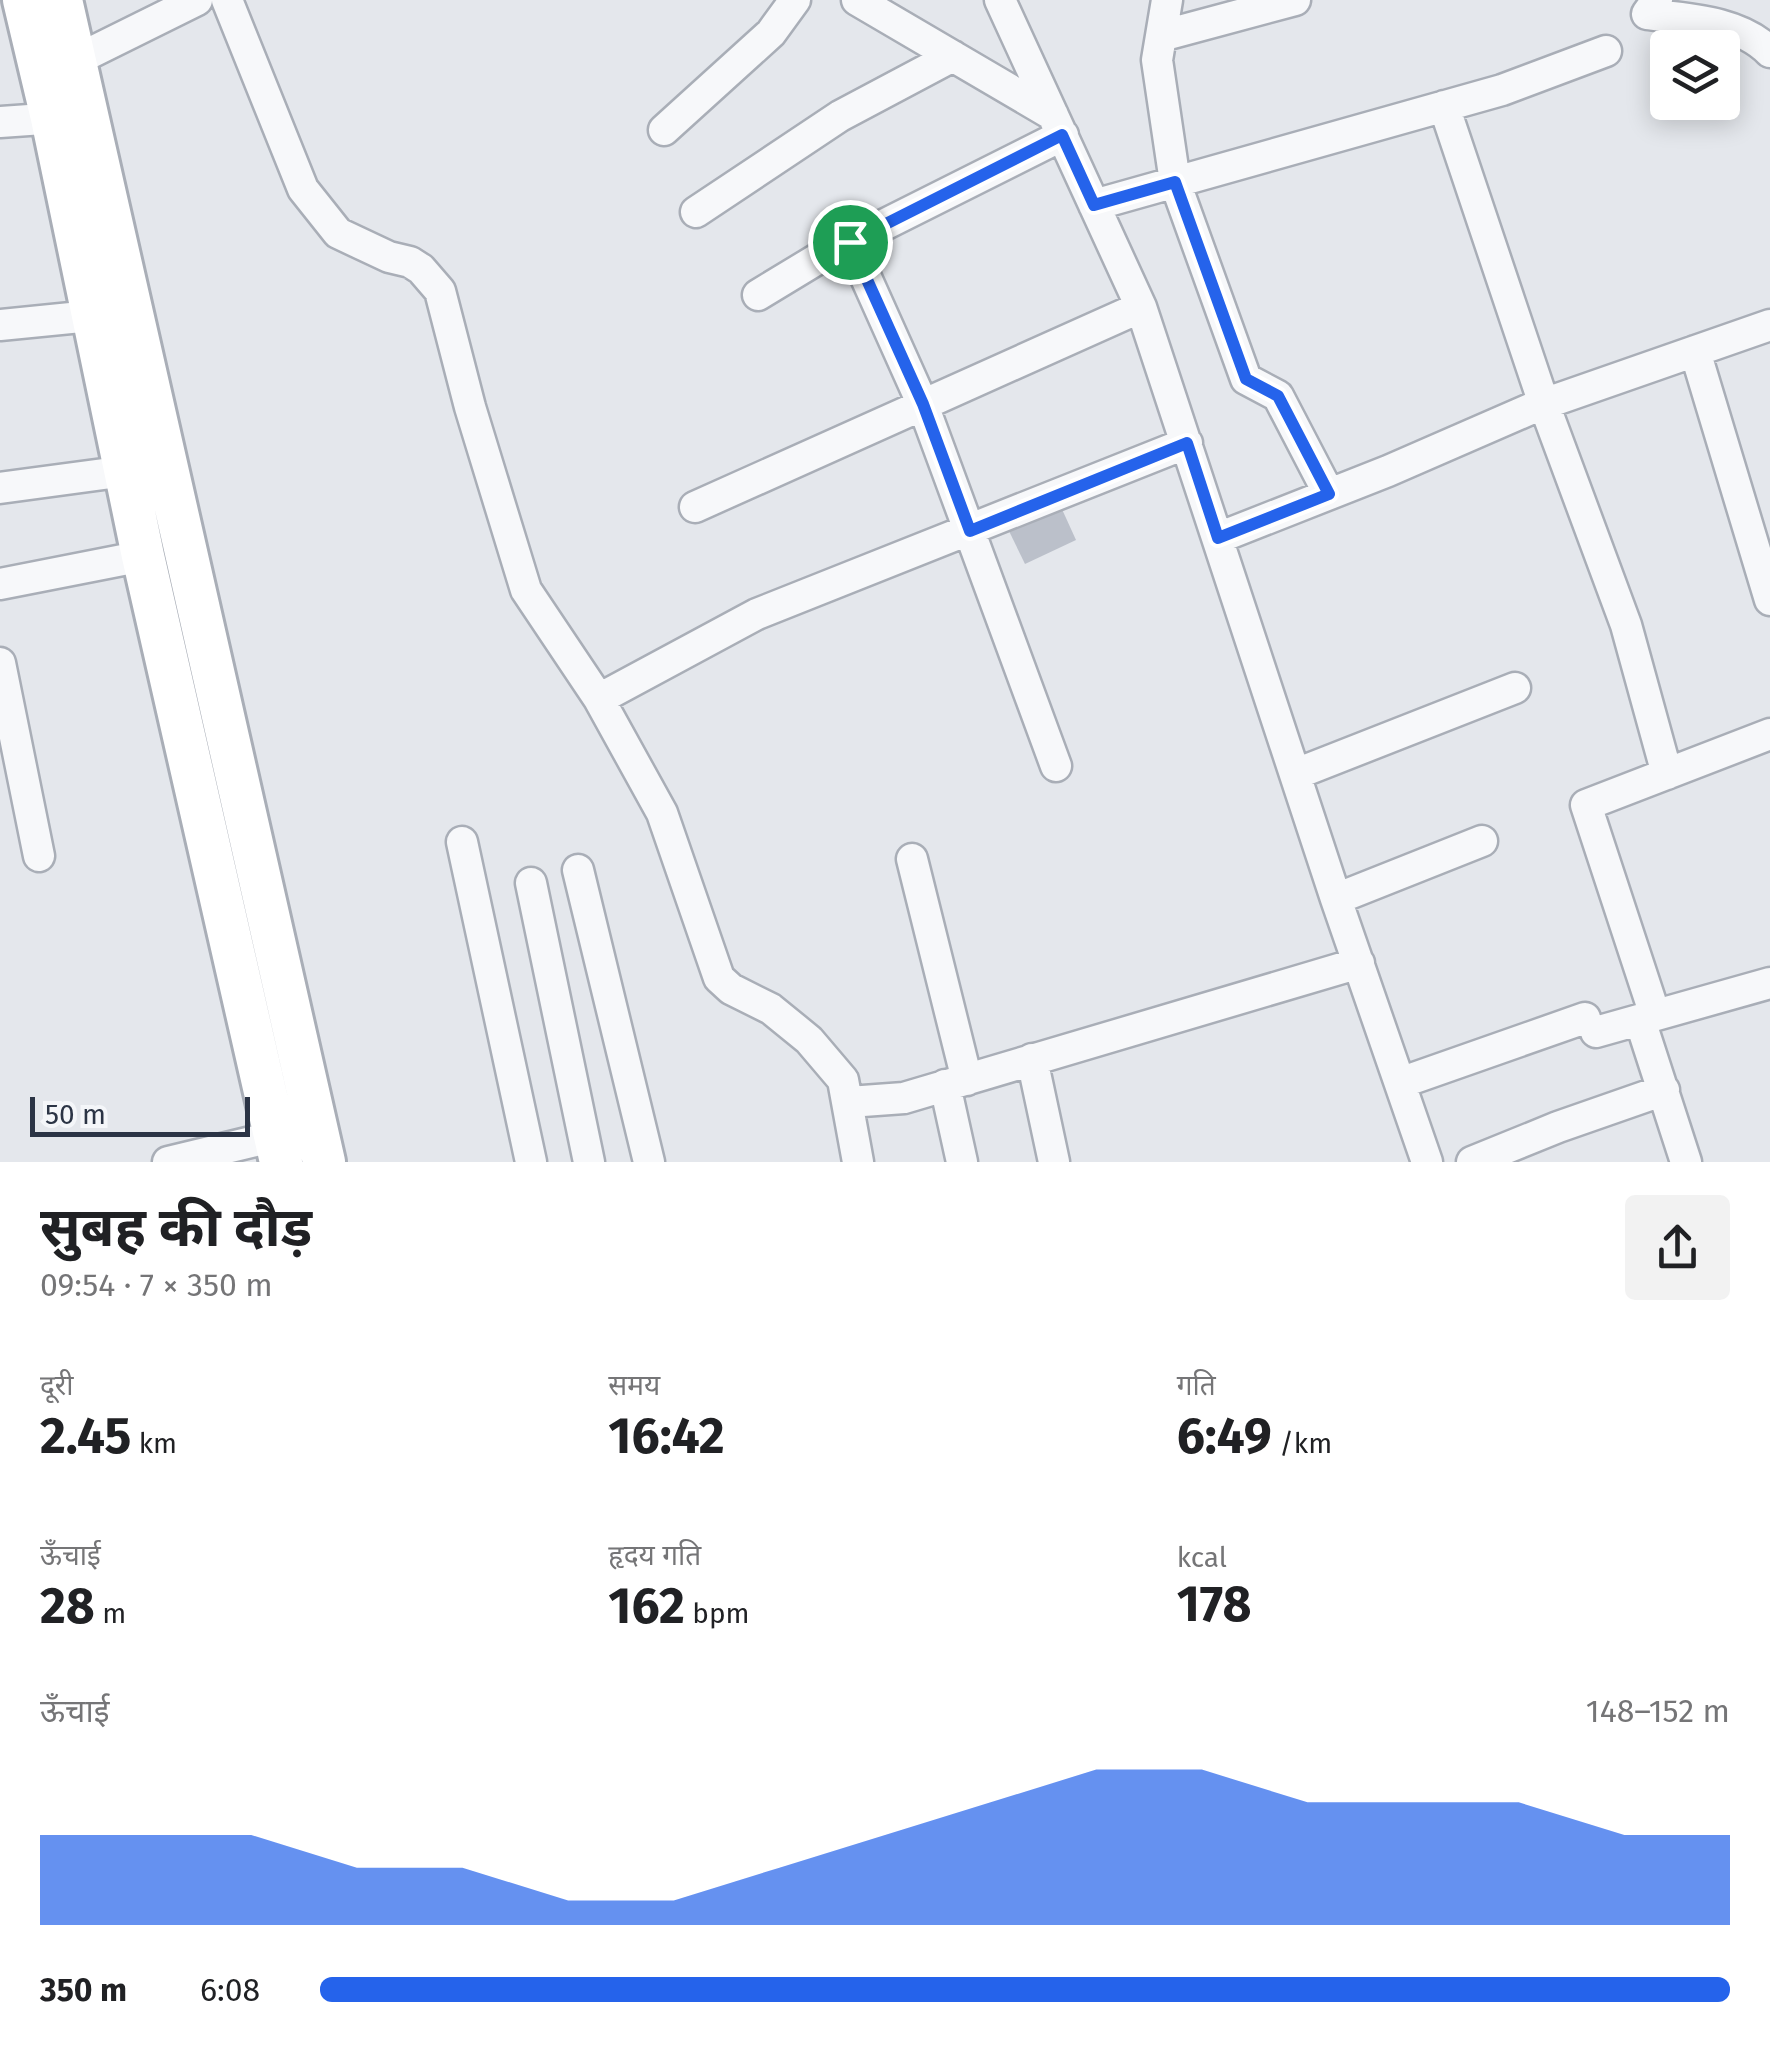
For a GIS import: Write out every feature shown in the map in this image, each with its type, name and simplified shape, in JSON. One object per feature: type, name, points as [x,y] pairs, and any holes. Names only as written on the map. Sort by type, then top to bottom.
[{"type":"main road","points":[[24,0],[58,65],[324,1162]]},
{"type":"main road","points":[[58,65],[62,0]]},
{"type":"main road","points":[[71,117],[91,316],[142,556],[279,1149]]},
{"type":"street","points":[[58,65],[197,0]]},
{"type":"street","points":[[226,0],[303,189],[338,233],[421,268],[440,291],[526,590],[599,699],[662,813],[720,978],[730,990],[771,1009],[809,1040],[843,1080],[858,1162]]},
{"type":"street","points":[[664,130],[771,33],[795,0]]},
{"type":"street","points":[[857,0],[953,56],[1058,125]]},
{"type":"street","points":[[1000,0],[1141,307],[1336,899],[1428,1162]]},
{"type":"street","points":[[1167,0],[1157,60],[1175,182],[1246,379],[1278,396],[1329,494]]},
{"type":"street","points":[[1161,36],[1295,0]]},
{"type":"street","points":[[1644,5],[1758,39],[1770,52]]},
{"type":"street","points":[[1094,205],[1502,90],[1606,51]]},
{"type":"street","points":[[696,212],[840,116],[953,56]]},
{"type":"street","points":[[1444,106],[1544,404],[1626,624],[1667,774]]},
{"type":"street","points":[[0,122],[71,117]]},
{"type":"street","points":[[758,295],[1058,125]]},
{"type":"street","points":[[850,242],[923,404],[1056,766]]},
{"type":"street","points":[[696,506],[1141,307]]},
{"type":"street","points":[[0,326],[91,316]]},
{"type":"street","points":[[1218,538],[1544,404],[1770,326]]},
{"type":"street","points":[[1695,351],[1770,600]]},
{"type":"street","points":[[599,699],[757,614],[1187,443]]},
{"type":"street","points":[[0,488],[126,471]]},
{"type":"street","points":[[0,584],[142,556]]},
{"type":"street","points":[[0,663],[39,856]]},
{"type":"street","points":[[1296,774],[1515,688]]},
{"type":"street","points":[[1686,1162],[1586,805],[1770,734]]},
{"type":"street","points":[[462,842],[531,1162]]},
{"type":"street","points":[[1336,899],[1482,842]]},
{"type":"street","points":[[912,858],[956,1083],[962,1162]]},
{"type":"street","points":[[578,870],[648,1162]]},
{"type":"street","points":[[531,883],[589,1162]]},
{"type":"street","points":[[849,1102],[904,1098],[1359,963]]},
{"type":"street","points":[[1400,1083],[1590,1025],[1648,1017],[1770,982]]},
{"type":"street","points":[[1032,1059],[1054,1162]]},
{"type":"street","points":[[1472,1162],[1664,1090]]},
{"type":"street","points":[[168,1162],[279,1149]]},
{"type":"building","points":[[1061,507],[1076,540],[1025,564],[1009,531]]},
{"type":"route","points":[[1062,135],[1094,205],[1175,182],[1246,379],[1278,396],[1329,494],[1218,538],[1187,443],[970,531],[923,404],[850,242],[1062,135]]}]
